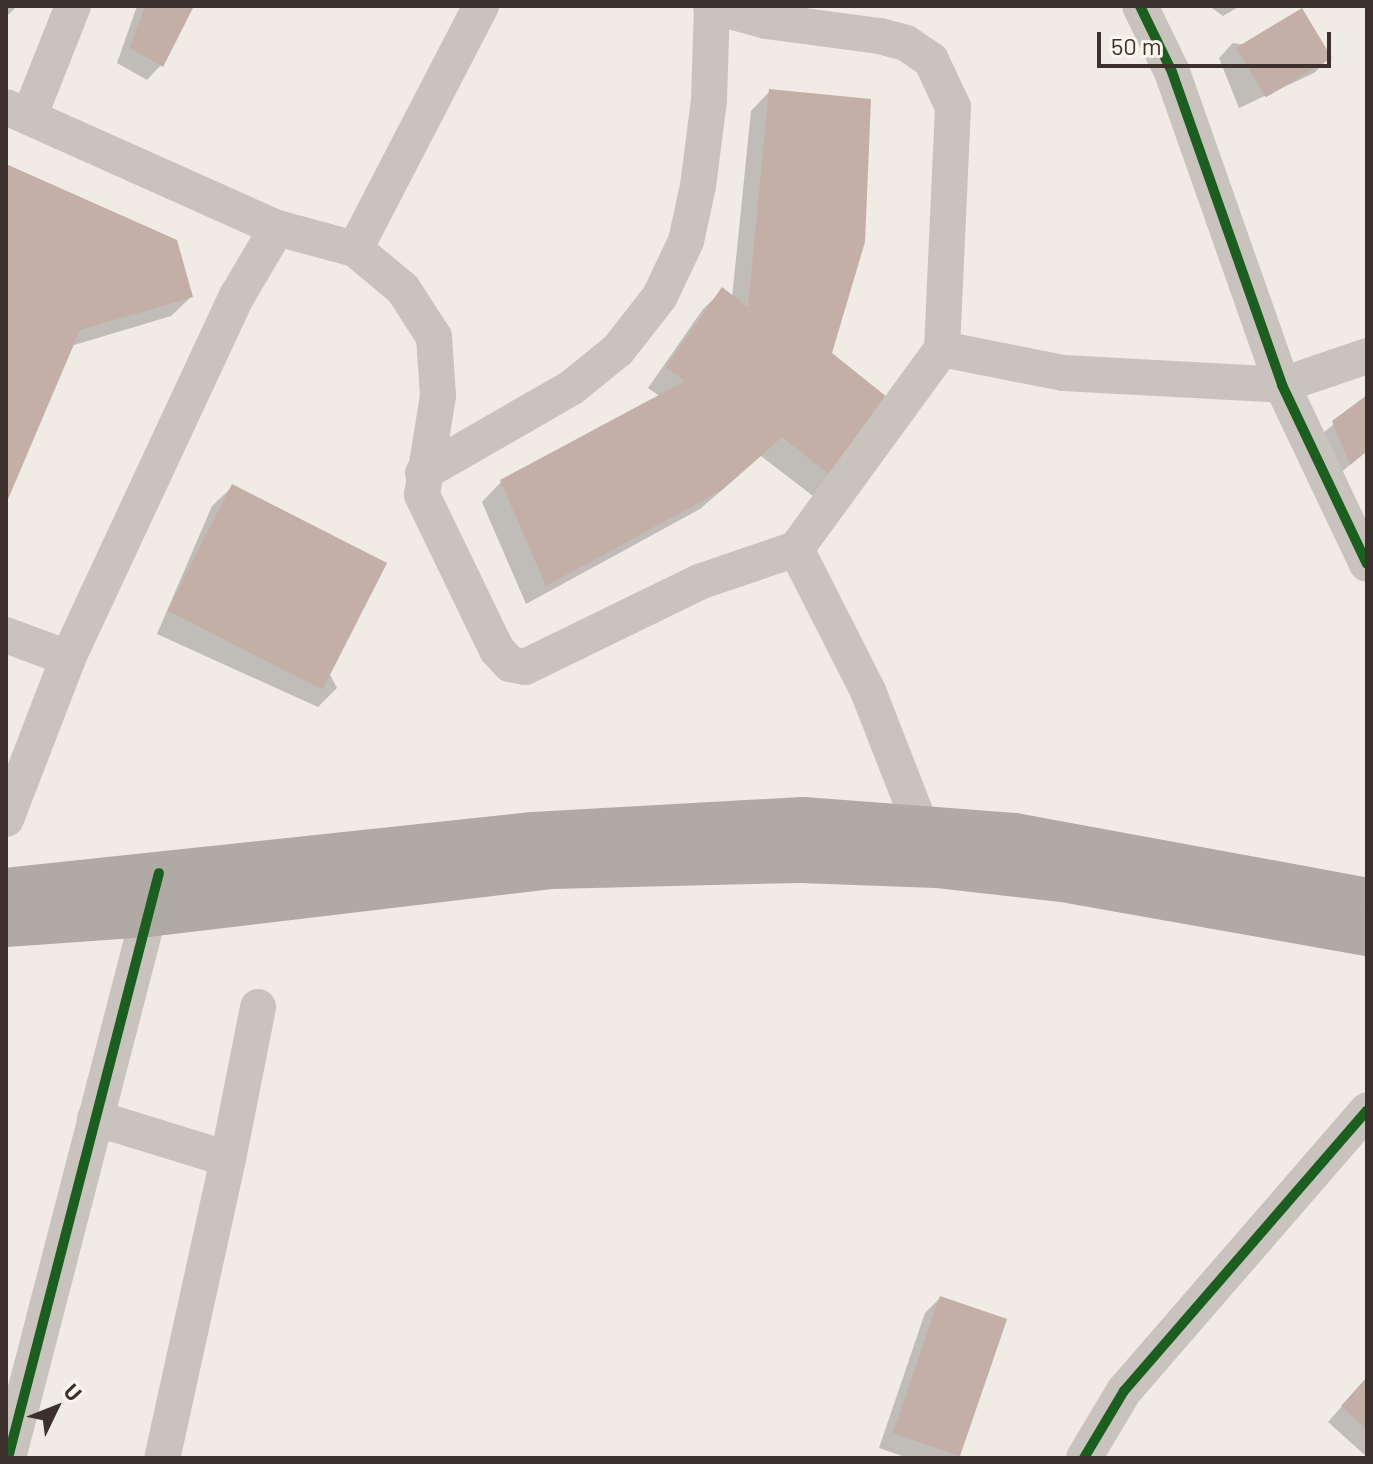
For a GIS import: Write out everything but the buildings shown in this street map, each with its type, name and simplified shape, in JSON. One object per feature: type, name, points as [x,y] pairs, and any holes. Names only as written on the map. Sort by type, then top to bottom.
[{"type":"highway","points":[[6,890],[666,825],[803,819],[920,825],[1014,835],[1367,900]]},
{"type":"highway","points":[[6,925],[148,915],[552,867],[687,862],[936,866],[1154,894],[1367,934]]},
{"type":"street","points":[[73,6],[17,112],[277,228],[355,249],[403,289],[434,337],[438,396],[423,473],[422,495],[497,650],[518,667],[545,660],[699,582],[796,549],[942,349],[953,107],[931,60],[906,43],[879,36],[766,21],[711,6],[709,100],[698,186],[686,241],[660,296],[618,350],[571,388],[423,473]]},
{"type":"street","points":[[355,249],[481,6]]},
{"type":"street","points":[[1140,6],[1172,72],[1282,385],[1367,564]]},
{"type":"street","points":[[6,819],[68,658],[237,296],[277,228]]},
{"type":"street","points":[[942,349],[1063,373],[1282,385],[1367,356]]},
{"type":"street","points":[[796,549],[868,691],[936,866]]},
{"type":"street","points":[[6,635],[68,658]]},
{"type":"street","points":[[8,1458],[159,873]]},
{"type":"street","points":[[162,1458],[258,1007]]},
{"type":"street","points":[[1084,1458],[1124,1391],[1367,1110]]},
{"type":"street","points":[[95,1118],[228,1159]]},
{"type":"cycle path","points":[[1140,6],[1172,72],[1282,385],[1367,564]]},
{"type":"cycle path","points":[[8,1458],[159,873]]},
{"type":"cycle path","points":[[1084,1458],[1124,1391],[1367,1110]]}]
